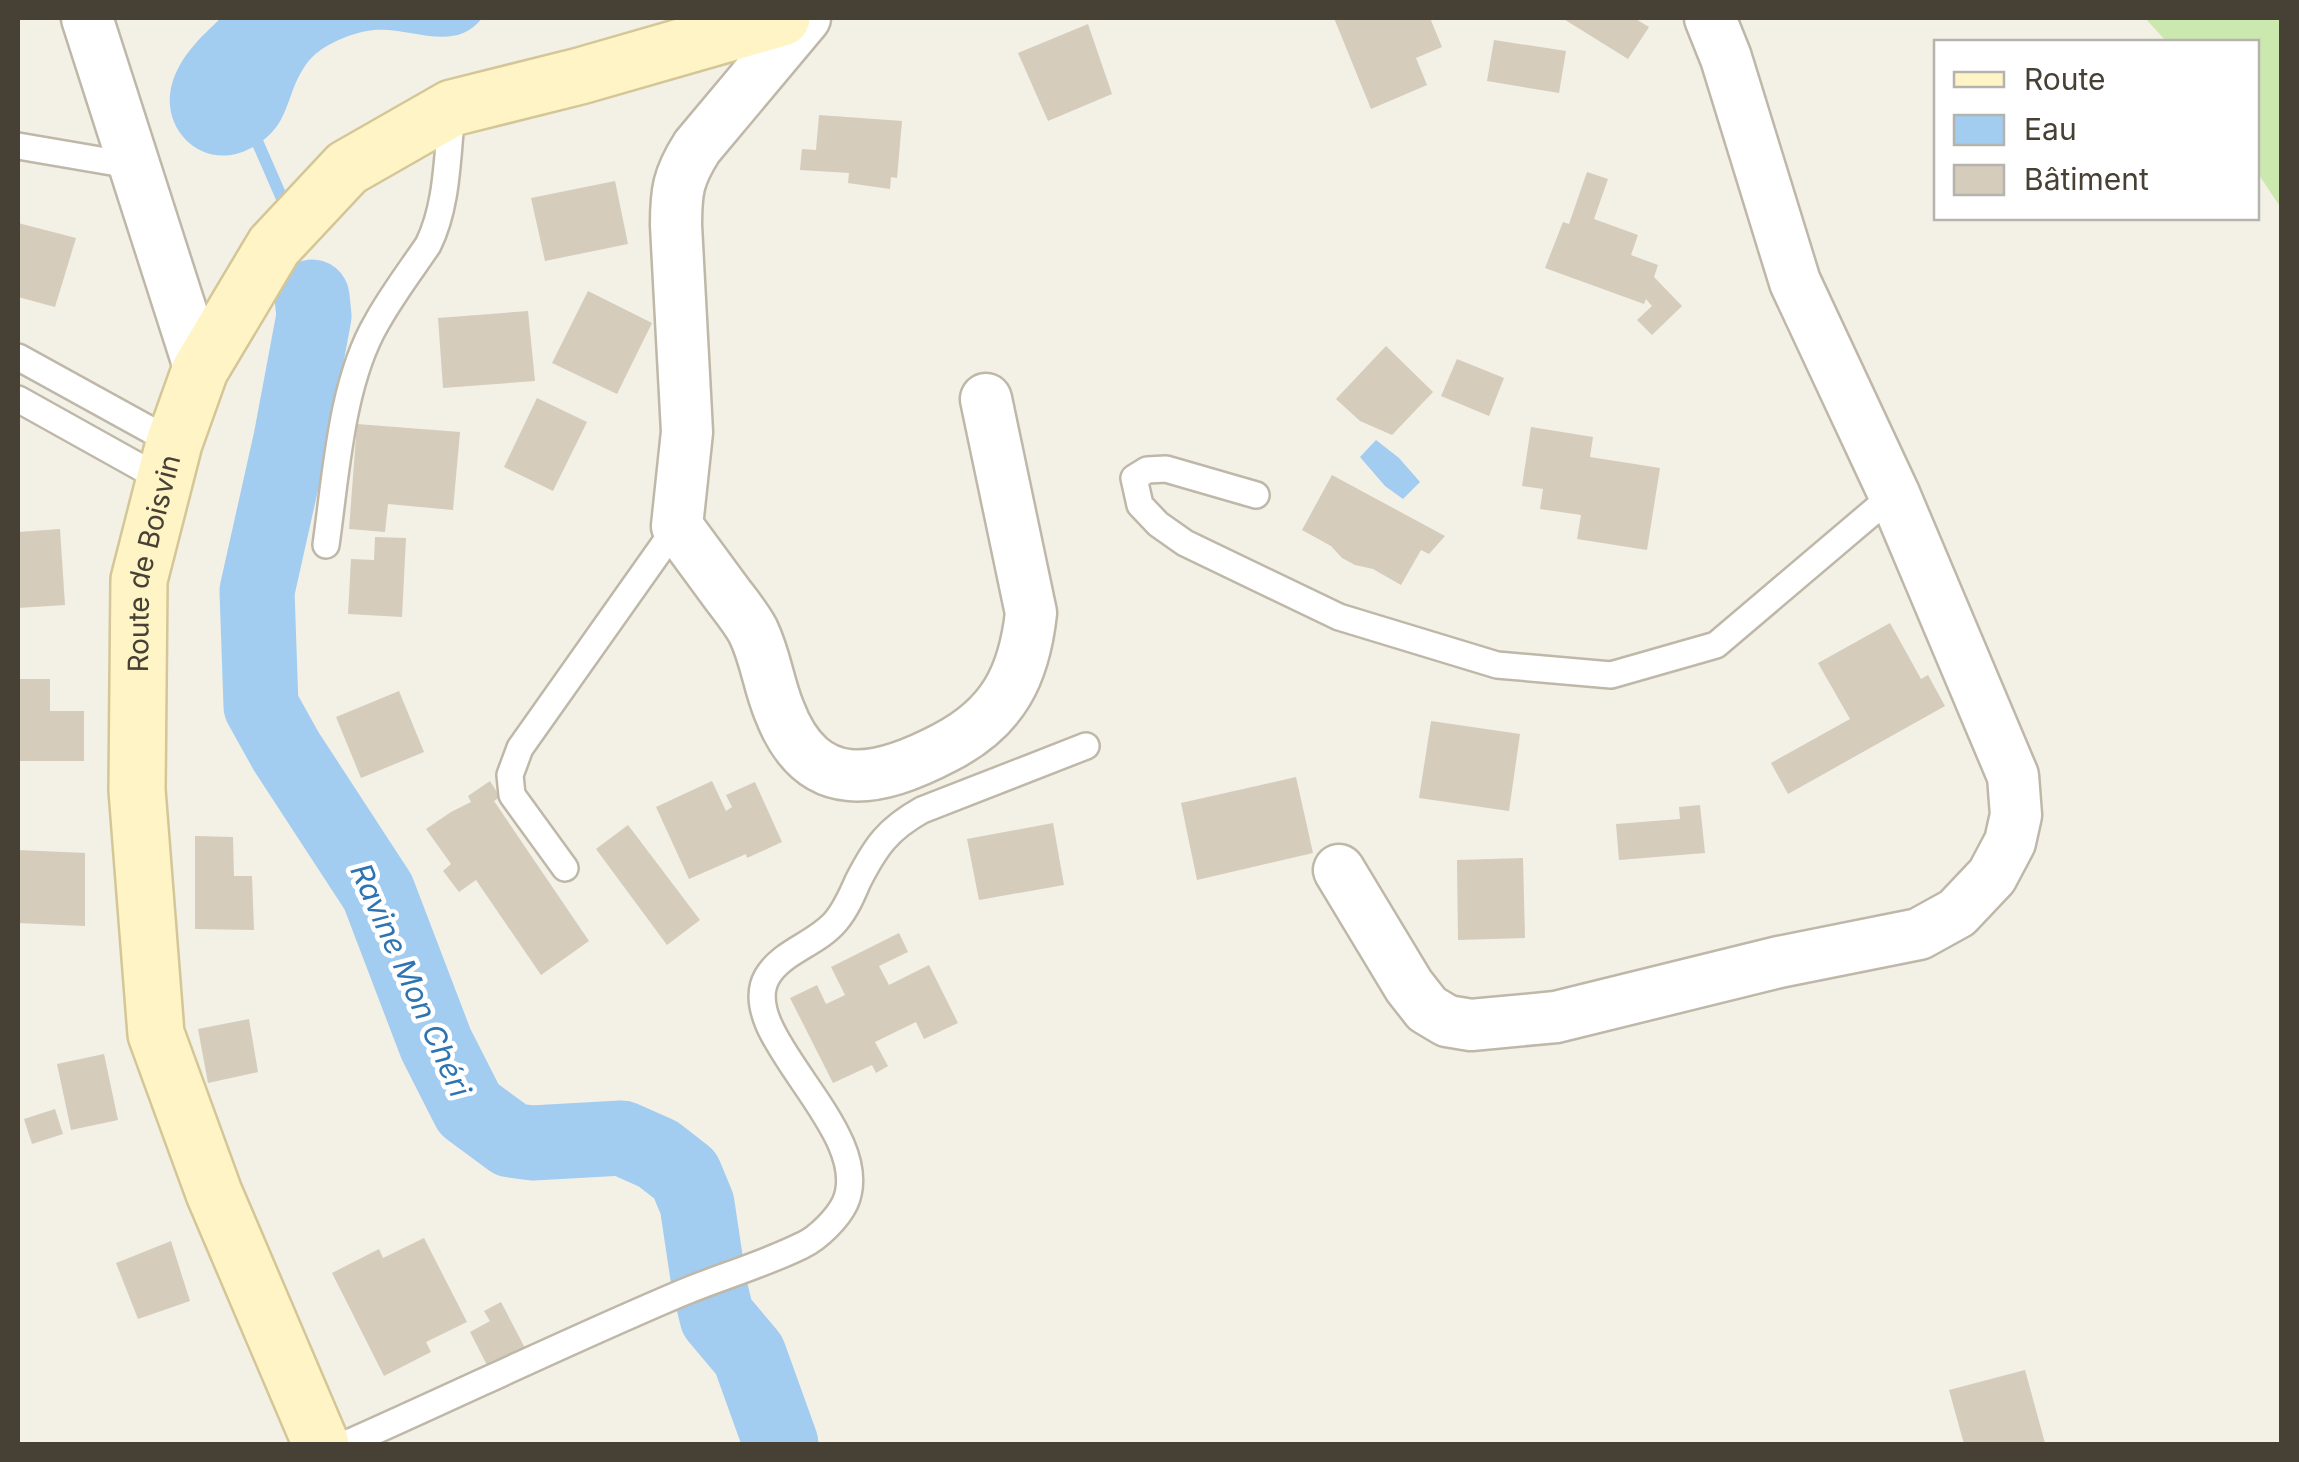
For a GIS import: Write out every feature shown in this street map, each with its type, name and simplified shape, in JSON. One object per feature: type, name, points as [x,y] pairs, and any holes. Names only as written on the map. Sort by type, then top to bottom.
[{"type":"main road","name":"Route de Boisvin","points":[[320,1444],[214,1193],[156,1034],[137,790],[139,580],[169,462],[200,370],[274,246],[347,168],[452,108],[782,18]]},
{"type":"street","points":[[87,18],[200,370]]},
{"type":"street","points":[[805,18],[697,147],[683,169],[676,196],[688,432],[677,526],[750,626],[791,740],[809,760],[832,773],[869,777],[919,761],[992,716],[1012,685],[1028,644],[1031,614],[986,399]]},
{"type":"street","points":[[1339,870],[1428,1009],[1447,1021],[1471,1025],[1556,1017],[1779,962],[1919,934],[1957,914],[1992,876],[2010,842],[2016,815],[2013,776],[1894,494],[1794,282],[1726,58],[1710,18]]},
{"type":"lane","points":[[326,545],[348,399],[376,323],[435,231],[452,108]]},
{"type":"lane","points":[[18,146],[135,166]]},
{"type":"lane","points":[[18,356],[169,462]]},
{"type":"lane","points":[[18,400],[169,462]]},
{"type":"lane","points":[[1256,495],[1166,469],[1147,470],[1134,478],[1140,505],[1185,543],[1339,616],[1496,665],[1612,675],[1716,645],[1894,494]]},
{"type":"lane","points":[[564,868],[512,796],[510,775],[520,748],[677,526]]},
{"type":"lane","points":[[346,1444],[684,1292],[806,1244],[834,1218],[846,1202],[850,1178],[846,1156],[834,1129],[772,1032],[762,995],[765,981],[777,964],[835,922],[880,842],[898,823],[1086,746]]},
{"type":"green space","points":[[2145,18],[2281,18],[2281,208],[2259,175],[2259,40],[2165,40]]},
{"type":"water","points":[[221,18],[482,18],[458,35],[382,30],[334,42],[307,63],[273,131],[249,149],[217,155],[189,143],[172,117],[170,101],[180,65]]},
{"type":"water","points":[[1376,440],[1420,482],[1403,499],[1385,486],[1360,457]]},
{"type":"building","points":[[1334,18],[1430,18],[1442,47],[1416,58],[1427,85],[1371,109]]},
{"type":"building","points":[[1562,18],[1634,18],[1649,27],[1628,59]]},
{"type":"building","points":[[1088,24],[1112,94],[1048,121],[1018,53]]},
{"type":"building","points":[[1494,40],[1566,51],[1559,93],[1487,81]]},
{"type":"building","points":[[819,115],[902,121],[897,178],[891,177],[890,189],[848,183],[849,173],[800,170],[802,149],[816,150]]},
{"type":"building","points":[[1587,172],[1608,179],[1594,219],[1638,235],[1631,255],[1658,265],[1654,277],[1682,306],[1652,335],[1637,320],[1652,306],[1646,299],[1644,304],[1545,268],[1563,222],[1569,224]]},
{"type":"building","points":[[615,181],[628,244],[545,261],[531,198]]},
{"type":"building","points":[[18,223],[76,238],[55,307],[18,297]]},
{"type":"building","points":[[588,291],[652,323],[617,394],[552,363]]},
{"type":"building","points":[[528,311],[535,381],[443,388],[438,318]]},
{"type":"building","points":[[1386,346],[1433,392],[1392,435],[1360,421],[1336,399]]},
{"type":"building","points":[[1457,359],[1504,378],[1489,416],[1441,396]]},
{"type":"building","points":[[537,398],[587,422],[553,491],[504,467]]},
{"type":"building","points":[[357,424],[460,432],[453,510],[388,504],[385,532],[349,529]]},
{"type":"building","points":[[1531,427],[1593,437],[1590,457],[1660,468],[1647,550],[1577,539],[1581,515],[1540,509],[1543,489],[1522,486]]},
{"type":"building","points":[[1332,475],[1445,536],[1429,554],[1421,550],[1401,585],[1342,558],[1331,546],[1302,530]]},
{"type":"building","points":[[60,529],[65,605],[18,608],[18,532]]},
{"type":"building","points":[[375,537],[406,538],[402,617],[348,614],[351,559],[374,560]]},
{"type":"building","points":[[1890,623],[1921,679],[1928,675],[1945,706],[1788,794],[1771,763],[1850,719],[1818,663]]},
{"type":"building","points":[[18,679],[50,679],[50,711],[84,711],[84,761],[18,761]]},
{"type":"building","points":[[399,691],[424,752],[361,778],[336,717]]},
{"type":"building","points":[[1431,721],[1520,734],[1509,811],[1419,798]]},
{"type":"building","points":[[1296,777],[1313,853],[1197,880],[1181,803]]},
{"type":"building","points":[[490,781],[500,797],[494,801],[589,941],[541,975],[476,880],[459,892],[443,871],[451,864],[426,829],[471,802],[468,796]]},
{"type":"building","points":[[712,781],[726,811],[732,807],[726,795],[755,782],[782,842],[689,879],[656,807]]},
{"type":"building","points":[[1700,805],[1705,853],[1619,860],[1616,824],[1680,819],[1679,807]]},
{"type":"building","points":[[1053,823],[1064,885],[979,900],[967,839]]},
{"type":"building","points":[[628,825],[700,920],[667,945],[596,849]]},
{"type":"building","points":[[195,836],[233,837],[234,876],[252,876],[254,930],[195,929]]},
{"type":"building","points":[[18,850],[85,853],[85,926],[18,923]]},
{"type":"building","points":[[1523,858],[1525,938],[1458,940],[1457,860]]},
{"type":"building","points":[[899,933],[908,952],[879,966],[889,985],[929,965],[958,1023],[924,1039],[916,1022],[875,1042],[888,1066],[876,1073],[872,1065],[833,1083],[790,998],[817,985],[826,1004],[845,995],[831,967]]},
{"type":"building","points":[[249,1019],[258,1072],[208,1083],[198,1029]]},
{"type":"building","points":[[104,1054],[118,1120],[71,1130],[57,1064]]},
{"type":"building","points":[[55,1109],[63,1134],[32,1144],[24,1119]]},
{"type":"building","points":[[424,1238],[467,1322],[426,1342],[431,1352],[384,1376],[332,1273],[379,1249],[383,1258]]},
{"type":"building","points":[[171,1241],[190,1301],[138,1319],[116,1263]]},
{"type":"building","points":[[501,1302],[526,1350],[489,1369],[470,1332],[490,1321],[484,1311]]},
{"type":"building","points":[[2025,1370],[2045,1443],[1964,1444],[1949,1390]]},
{"type":"waterway","name":"Ravine Mon Chéri","points":[[253,132],[287,210]]},
{"type":"waterway","name":"Ravine Mon Chéri","points":[[312,297],[314,316],[291,439],[257,591],[261,706],[378,892],[436,1044],[469,1109],[511,1140],[532,1143],[622,1138],[658,1154],[685,1175],[697,1204],[717,1317],[749,1355],[781,1444]]}]
